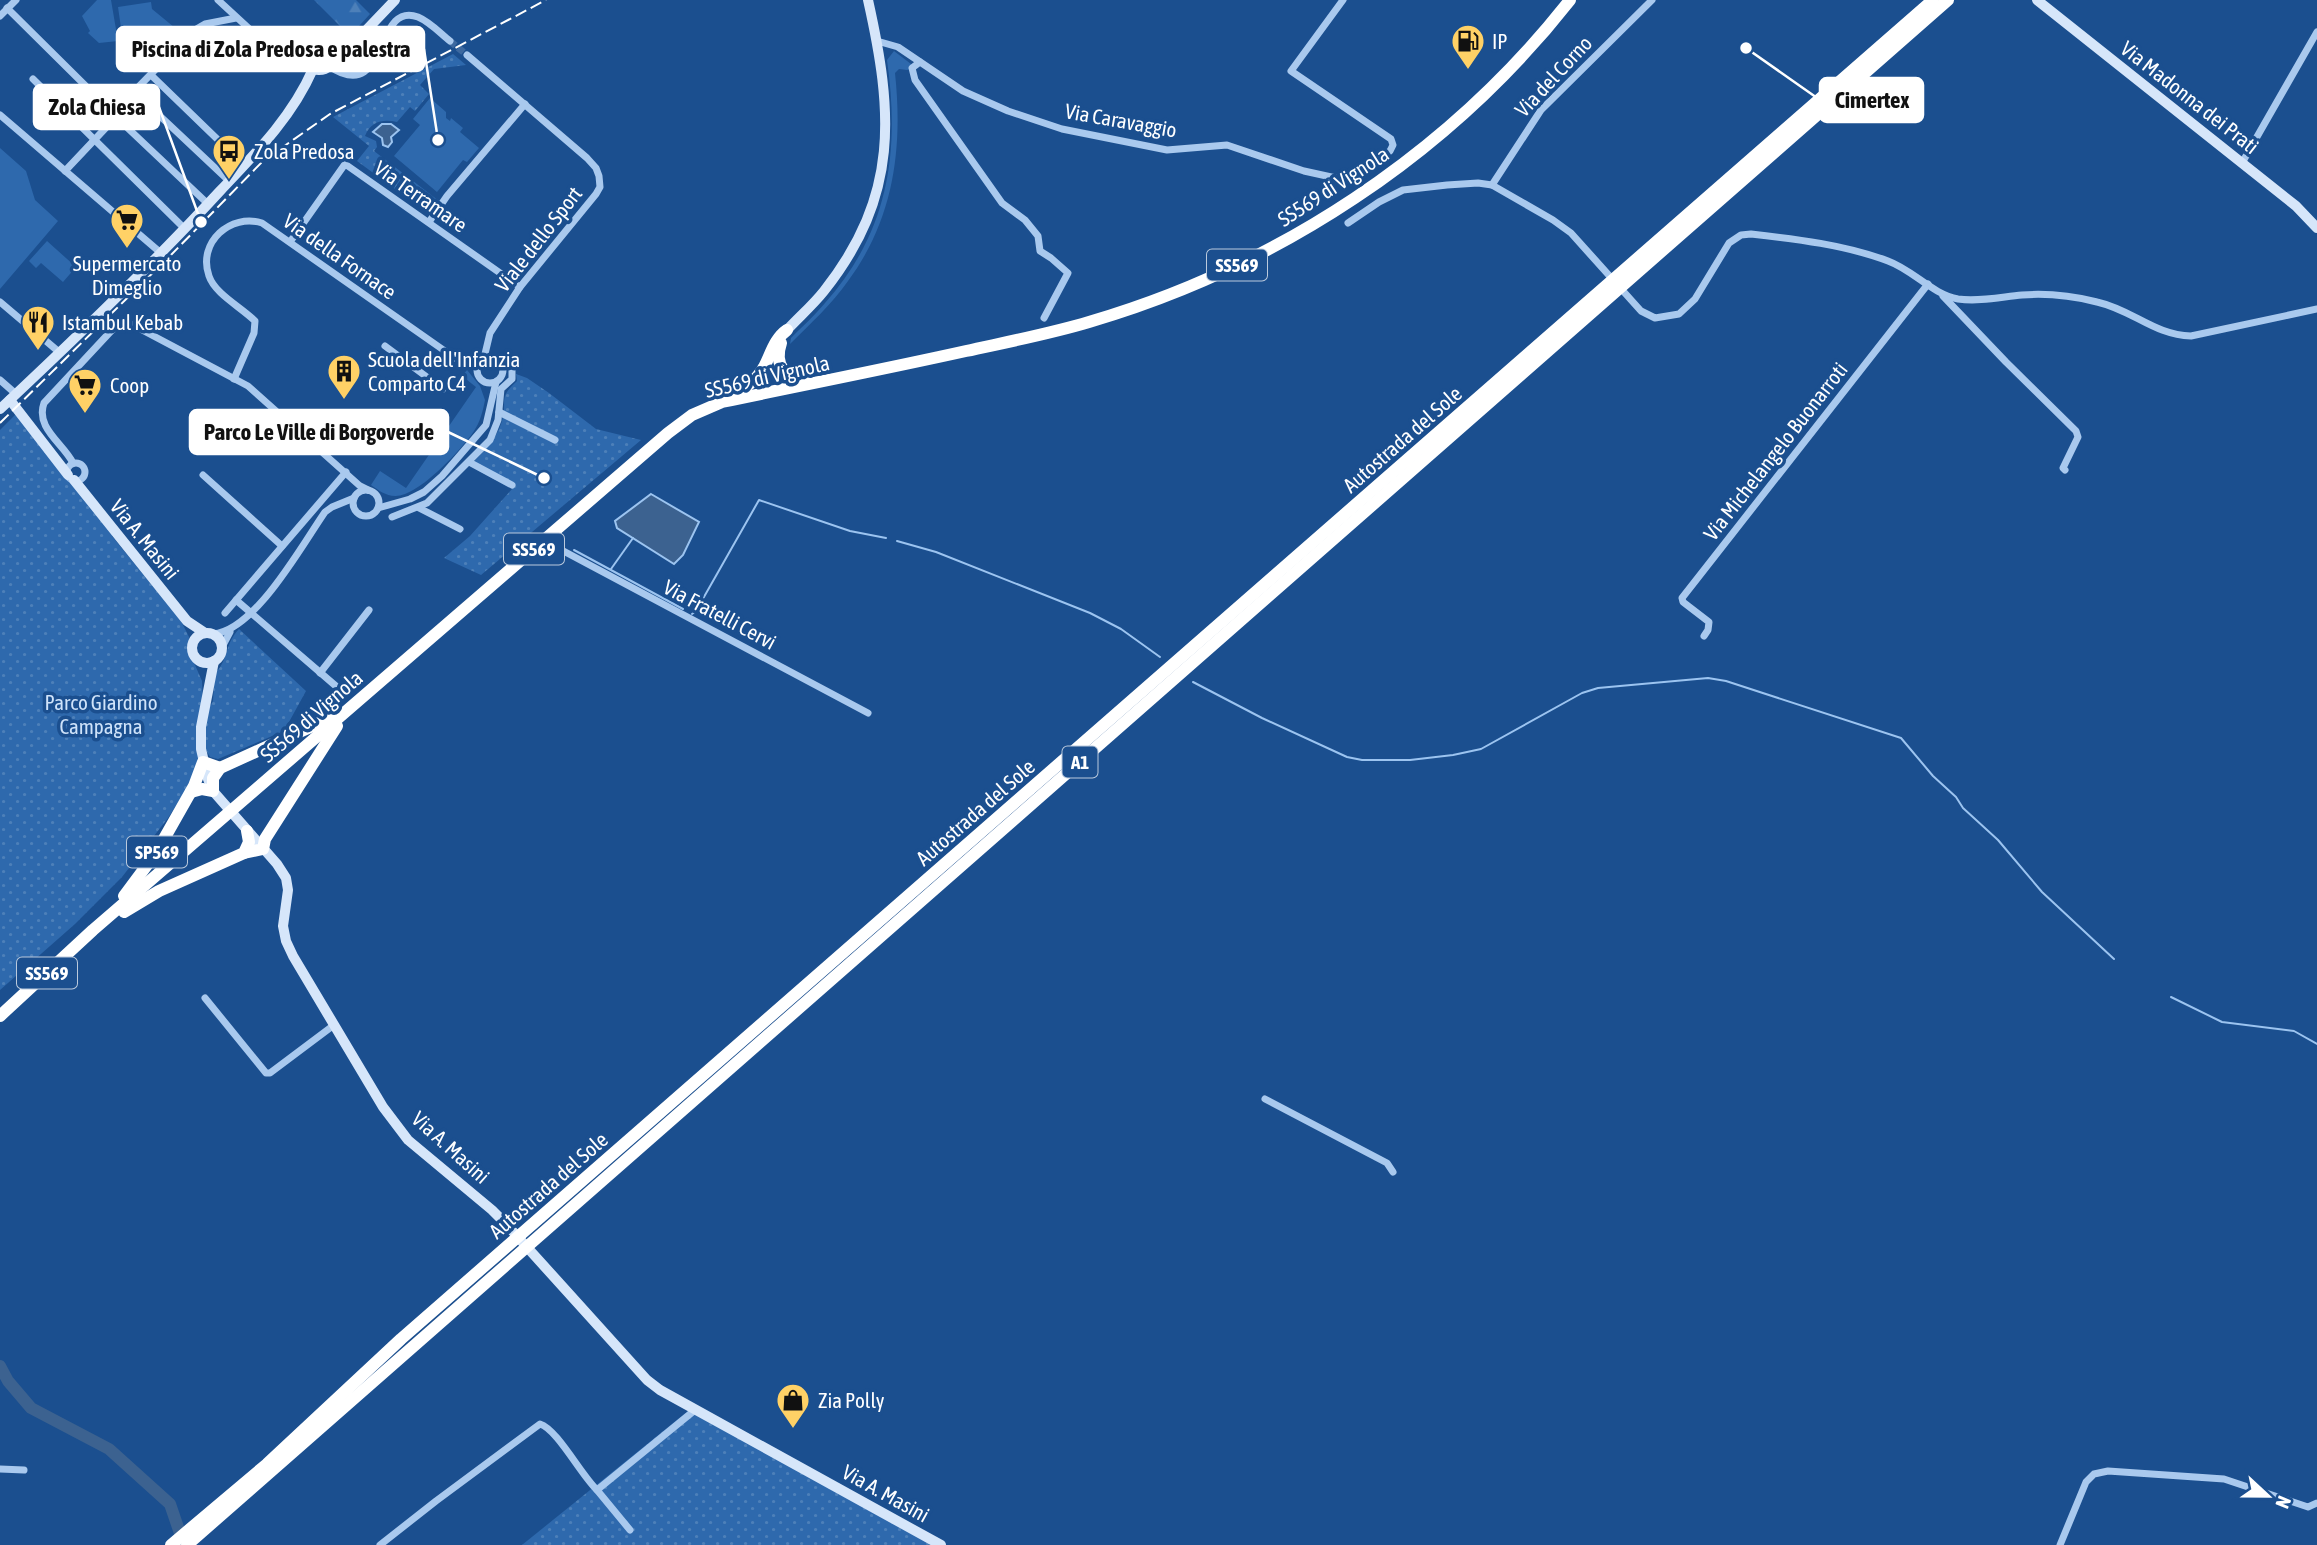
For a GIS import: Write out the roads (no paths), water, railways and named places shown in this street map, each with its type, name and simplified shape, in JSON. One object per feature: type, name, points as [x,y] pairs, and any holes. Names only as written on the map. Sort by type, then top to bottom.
[{"type":"highway","name":"SS569 di Vignola","points":[[0,1016],[93,930],[692,415],[722,402],[824,382],[1090,322],[1176,292],[1247,261],[1302,231],[1381,181],[1417,154],[1515,65],[1570,0]]},
{"type":"highway","name":"Autostrada del Sole","points":[[171,1545],[267,1464],[443,1302],[1933,0]]},
{"type":"highway","name":"Autostrada del Sole","points":[[187,1545],[1948,0]]},
{"type":"highway","name":"SS569","points":[[787,330],[778,351],[781,368],[796,379],[824,382]]},
{"type":"highway","name":"SS569","points":[[722,402],[743,390],[755,379],[777,340],[787,330]]},
{"type":"highway","points":[[191,792],[202,789],[213,791],[213,778],[220,768],[311,729],[352,706]]},
{"type":"highway","points":[[263,849],[271,831],[325,742],[352,706]]},
{"type":"highway","points":[[203,762],[220,768]]},
{"type":"highway","name":"SP569","points":[[93,930],[156,853],[191,792],[203,762]]},
{"type":"highway","points":[[244,853],[249,842],[247,831],[257,834],[271,831]]},
{"type":"highway","name":"SP569","points":[[93,930],[159,891],[244,853],[263,849]]},
{"type":"street","points":[[0,16],[16,0]]},
{"type":"street","points":[[218,0],[269,47],[304,55]]},
{"type":"street","points":[[333,49],[354,43],[395,0]]},
{"type":"street","points":[[787,330],[823,292],[848,257],[877,192],[887,121],[877,41],[868,0]]},
{"type":"street","name":"Via Caravaggio","points":[[877,41],[898,47],[963,91],[1008,111],[1062,129],[1167,150],[1227,145],[1304,171],[1345,180],[1390,151],[1391,139],[1291,71],[1343,0]]},
{"type":"street","name":"Via del Corno","points":[[1492,185],[1541,110],[1652,0]]},
{"type":"street","name":"Via Madonna dei Prati","points":[[2037,0],[2296,206],[2317,228]]},
{"type":"street","points":[[7,8],[208,204]]},
{"type":"street","points":[[329,66],[348,76],[362,74],[371,65],[394,22],[405,17],[419,17],[450,41]]},
{"type":"street","points":[[65,171],[150,75],[199,27],[236,18]]},
{"type":"street","points":[[2242,163],[2317,32]]},
{"type":"street","points":[[316,40],[326,41],[333,49],[334,58],[329,66],[319,70],[306,63],[304,55],[307,45],[316,40]]},
{"type":"street","name":"Viale dello Sport","points":[[467,55],[592,162],[600,181],[592,201],[520,287],[496,322],[484,358]]},
{"type":"street","points":[[920,62],[912,68],[915,80],[1002,203],[1026,220],[1038,236],[1040,251],[1068,273],[1044,318]]},
{"type":"street","points":[[0,409],[186,229],[293,109],[313,69]]},
{"type":"street","points":[[150,75],[244,165]]},
{"type":"street","points":[[33,79],[186,229]]},
{"type":"street","points":[[144,101],[229,181]]},
{"type":"street","points":[[429,222],[447,196],[524,104]]},
{"type":"street","points":[[0,115],[162,254]]},
{"type":"street","name":"Via Terramare","points":[[290,242],[345,164],[520,287]]},
{"type":"street","points":[[1348,223],[1403,190],[1478,183],[1492,185],[1571,233],[1641,311],[1655,318],[1679,314],[1695,299],[1729,243],[1741,235],[1781,237],[1890,261],[1943,295],[2076,431],[2078,437],[2063,468],[2065,470]]},
{"type":"street","name":"Via della Fornace","points":[[234,379],[254,333],[255,321],[214,285],[207,266],[211,243],[221,230],[237,221],[245,220],[262,223],[461,363],[477,366]]},
{"type":"street","name":"Via Michelangelo Buonarroti","points":[[1704,636],[1709,622],[1683,603],[1682,598],[1928,284]]},
{"type":"street","points":[[1943,295],[1961,299],[2045,294],[2077,298],[2124,309],[2174,336],[2191,336],[2317,309]]},
{"type":"street","points":[[0,302],[60,352]]},
{"type":"street","points":[[73,463],[69,467],[71,478],[81,478],[84,470],[80,464],[73,463],[44,424],[44,403],[123,323],[136,326],[248,386],[355,480],[377,496],[398,502]]},
{"type":"street","points":[[338,505],[369,516],[378,508],[424,492],[472,443],[485,425],[496,382],[503,372],[489,341]]},
{"type":"street","points":[[385,346],[443,389]]},
{"type":"street","points":[[491,400],[478,374],[477,366],[484,358],[495,358]]},
{"type":"street","points":[[392,517],[427,503],[490,440],[499,412],[501,389],[512,379],[512,367]]},
{"type":"street","points":[[0,380],[13,397]]},
{"type":"street","points":[[483,381],[496,382]]},
{"type":"street","name":"Via A. Masini","points":[[13,397],[71,478],[187,621],[193,637],[193,653],[199,660],[208,685]]},
{"type":"street","points":[[499,412],[555,440]]},
{"type":"street","points":[[469,462],[512,485]]},
{"type":"street","points":[[225,612],[345,472]]},
{"type":"street","points":[[203,475],[282,546]]},
{"type":"street","points":[[355,480],[356,495],[353,506],[357,513]]},
{"type":"street","points":[[222,647],[226,636],[252,614],[273,587],[325,512],[368,490]]},
{"type":"street","points":[[377,496],[378,508]]},
{"type":"street","points":[[419,508],[460,529]]},
{"type":"street","name":"Via Fratelli Cervi","points":[[554,546],[868,713]]},
{"type":"street","points":[[236,600],[337,687]]},
{"type":"street","points":[[320,673],[369,610]]},
{"type":"street","name":"Via A. Masini","points":[[187,621],[219,639],[222,647],[220,655],[214,661],[201,727],[203,762],[213,791],[286,878],[288,890],[283,926],[286,941],[383,1107],[408,1140],[492,1209],[539,1263],[660,1390],[941,1545]]},
{"type":"street","points":[[193,644],[197,637],[223,634],[233,629]]},
{"type":"street","points":[[199,660],[206,663],[214,661]]},
{"type":"street","points":[[205,998],[266,1073],[270,1073],[334,1025]]},
{"type":"street","points":[[1265,1099],[1387,1163],[1393,1172]]},
{"type":"street","points":[[597,1490],[695,1410]]},
{"type":"street","points":[[380,1545],[540,1424],[546,1426],[587,1481],[630,1530]]},
{"type":"street","points":[[0,1469],[24,1469]]},
{"type":"street","points":[[2060,1545],[2086,1482],[2094,1474],[2108,1471],[2224,1479],[2308,1507],[2317,1505]]},
{"type":"waterway","points":[[692,614],[759,500],[850,531],[886,538]]},
{"type":"waterway","points":[[611,569],[633,538]]},
{"type":"waterway","points":[[897,541],[936,552],[1090,613],[1121,629],[1160,657]]},
{"type":"waterway","points":[[574,550],[683,609]]},
{"type":"waterway","points":[[1193,682],[1262,718],[1347,757],[1362,760],[1410,760],[1481,749],[1582,693],[1598,688],[1708,678],[1726,681],[1901,738],[1963,808],[1998,840],[2042,892],[2114,959]]},
{"type":"waterway","points":[[2171,997],[2222,1022],[2294,1031],[2317,1044]]},
{"type":"waterway","points":[[0,1366],[8,1381],[31,1408],[109,1449],[170,1504],[184,1545]]},
{"type":"tunnel","points":[[450,41],[467,55]]},
{"type":"railway","points":[[0,423],[263,161],[330,114],[546,0]]},
{"type":"place","name":"Cimertex","points":[[1746,48]]},
{"type":"place","name":"IP","points":[[1468,71]]},
{"type":"place","name":"Piscina di Zola Predosa e palestra","points":[[438,140]]},
{"type":"place","name":"Zola Predosa","points":[[229,181]]},
{"type":"place","name":"Zola Chiesa","points":[[201,222]]},
{"type":"place","name":"Supermercato Dimeglio","points":[[127,250]]},
{"type":"place","name":"Istambul Kebab","points":[[38,352]]},
{"type":"place","name":"Scuola dell'Infanzia Comparto C4","points":[[344,401]]},
{"type":"place","name":"Coop","points":[[85,415]]},
{"type":"place","name":"Parco Le Ville di Borgoverde","points":[[544,478]]},
{"type":"place","name":"Zia Polly","points":[[793,1430]]},
{"type":"park label","name":"Parco Giardino Campagna","points":[[101,714]]}]
